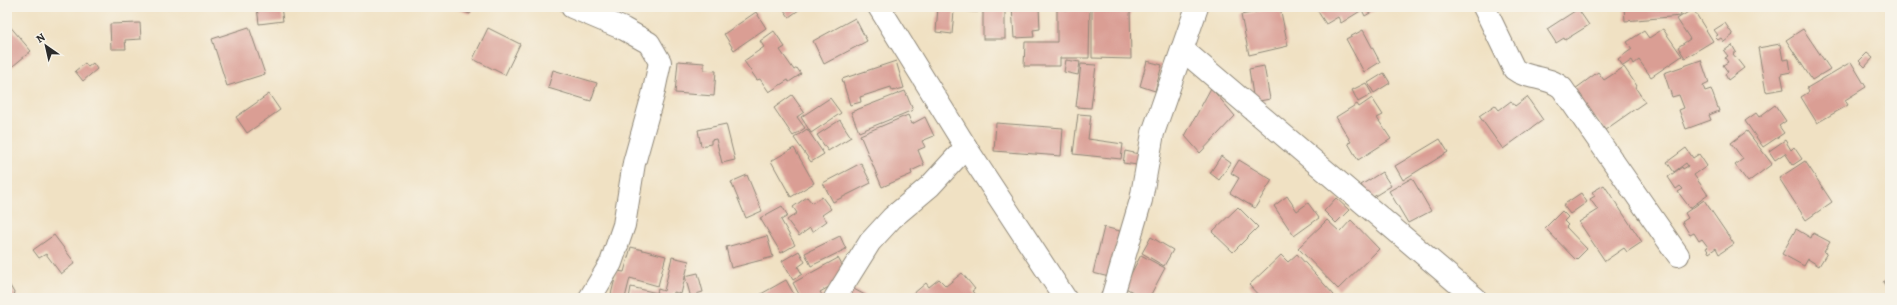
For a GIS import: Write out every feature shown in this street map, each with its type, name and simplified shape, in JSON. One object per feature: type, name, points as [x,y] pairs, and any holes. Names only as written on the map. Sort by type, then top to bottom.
[{"type":"street","points":[[572,7],[624,29],[649,43],[660,62],[653,95],[634,163],[624,225],[611,263],[590,298]]},
{"type":"street","points":[[879,7],[966,148],[1065,298]]},
{"type":"street","points":[[1112,298],[1141,200],[1153,133],[1197,7]]},
{"type":"street","points":[[1484,7],[1509,62],[1514,69],[1519,73],[1550,79],[1562,88],[1678,255]]},
{"type":"street","points":[[1182,49],[1474,298]]},
{"type":"street","points":[[835,298],[870,242],[892,218],[930,186],[966,148]]},
{"type":"building","points":[[257,7],[281,7],[283,21],[259,24]]},
{"type":"building","points":[[451,7],[473,7],[470,14]]},
{"type":"building","points":[[606,7],[619,7],[617,12]]},
{"type":"building","points":[[782,7],[803,7],[789,17]]},
{"type":"building","points":[[938,7],[978,7],[978,12],[954,11],[952,34],[936,32]]},
{"type":"building","points":[[983,7],[1005,7],[1005,39],[983,39]]},
{"type":"building","points":[[1012,7],[1039,7],[1040,29],[1033,30],[1034,37],[1014,38]]},
{"type":"building","points":[[1068,7],[1090,7],[1089,58],[1060,58],[1060,66],[1024,66],[1025,42],[1057,42],[1057,9],[1067,10]]},
{"type":"building","points":[[1092,7],[1130,7],[1131,59],[1092,58]]},
{"type":"building","points":[[1280,7],[1288,46],[1249,55],[1241,15]]},
{"type":"building","points":[[1315,7],[1380,7],[1365,16],[1362,10],[1341,23],[1338,17],[1326,24]]},
{"type":"building","points":[[1624,7],[1680,7],[1681,16],[1625,21]]},
{"type":"building","points":[[1578,9],[1589,25],[1565,40],[1564,38],[1556,43],[1547,29]]},
{"type":"building","points":[[1693,9],[1713,41],[1685,58],[1678,47],[1690,39],[1677,19]]},
{"type":"building","points":[[756,12],[766,28],[734,50],[724,34]]},
{"type":"building","points":[[855,18],[867,41],[824,64],[813,41]]},
{"type":"building","points":[[140,23],[141,39],[125,40],[126,49],[111,49],[110,24]]},
{"type":"building","points":[[1725,23],[1733,35],[1724,42],[1721,38],[1718,40],[1715,37],[1718,35],[1714,30]]},
{"type":"building","points":[[8,24],[31,51],[7,71],[7,25]]},
{"type":"building","points":[[249,27],[265,74],[227,86],[212,39]]},
{"type":"building","points":[[488,28],[520,44],[505,75],[473,59]]},
{"type":"building","points":[[1663,29],[1682,56],[1651,77],[1639,60],[1634,64],[1632,60],[1623,66],[1618,59],[1632,49],[1627,42],[1644,31],[1649,38]]},
{"type":"building","points":[[1803,29],[1830,69],[1812,80],[1786,40]]},
{"type":"building","points":[[1363,30],[1380,62],[1364,72],[1346,39]]},
{"type":"building","points":[[774,31],[785,47],[780,50],[794,70],[797,68],[801,74],[769,92],[760,79],[757,80],[744,61],[764,47],[760,41]]},
{"type":"building","points":[[1780,44],[1783,60],[1789,59],[1791,72],[1781,74],[1784,89],[1766,92],[1758,48]]},
{"type":"building","points":[[1732,45],[1736,52],[1733,54],[1744,68],[1728,80],[1725,74],[1728,72],[1723,65],[1728,62],[1725,58],[1728,56],[1724,51]]},
{"type":"building","points":[[1867,53],[1873,58],[1865,67],[1859,61]]},
{"type":"building","points":[[1066,60],[1080,62],[1078,75],[1064,72]]},
{"type":"building","points":[[1701,60],[1709,83],[1703,86],[1705,91],[1711,89],[1719,111],[1709,115],[1711,120],[1686,129],[1679,110],[1684,108],[1679,95],[1672,97],[1664,73]]},
{"type":"building","points":[[678,61],[704,63],[704,70],[716,71],[714,96],[675,93]]},
{"type":"building","points":[[896,61],[904,88],[892,91],[891,87],[860,97],[861,102],[850,105],[842,79]]},
{"type":"building","points":[[1147,61],[1162,65],[1155,91],[1140,86]]},
{"type":"building","points":[[1851,62],[1866,87],[1845,100],[1848,105],[1817,123],[1801,97],[1809,92],[1807,88]]},
{"type":"building","points":[[85,63],[88,67],[93,63],[97,69],[83,81],[75,71]]},
{"type":"building","points":[[1081,64],[1096,65],[1091,108],[1076,107]]},
{"type":"building","points":[[1264,66],[1270,99],[1254,102],[1249,69]]},
{"type":"building","points":[[1624,67],[1637,86],[1635,87],[1645,102],[1605,130],[1596,118],[1591,121],[1571,92],[1598,72],[1604,80]]},
{"type":"building","points":[[553,70],[597,83],[591,101],[548,88]]},
{"type":"building","points":[[1384,73],[1390,83],[1374,93],[1368,83]]},
{"type":"building","points":[[1366,83],[1372,94],[1358,102],[1352,90]]},
{"type":"building","points":[[1211,88],[1235,116],[1200,153],[1185,136]]},
{"type":"building","points":[[905,91],[913,110],[859,132],[851,112]]},
{"type":"building","points":[[269,94],[280,110],[247,133],[236,117]]},
{"type":"building","points":[[792,95],[804,112],[797,117],[805,128],[793,136],[774,108]]},
{"type":"building","points":[[1527,97],[1543,120],[1503,149],[1479,116],[1495,105],[1499,110],[1511,101],[1515,106]]},
{"type":"building","points":[[830,98],[841,113],[811,133],[801,117]]},
{"type":"building","points":[[1372,98],[1383,115],[1377,118],[1391,139],[1358,160],[1348,143],[1351,142],[1336,117],[1357,104],[1359,107]]},
{"type":"building","points":[[1775,105],[1786,121],[1779,126],[1784,133],[1763,147],[1745,121],[1756,113],[1759,117]]},
{"type":"building","points":[[1078,114],[1091,115],[1088,139],[1123,144],[1121,159],[1073,154]]},
{"type":"building","points":[[908,115],[912,124],[925,117],[934,136],[922,141],[925,147],[918,150],[924,165],[911,171],[912,174],[882,187],[860,135]]},
{"type":"building","points":[[840,120],[851,137],[828,151],[817,135]]},
{"type":"building","points":[[996,123],[1063,128],[1061,156],[994,151]]},
{"type":"building","points":[[726,124],[735,160],[722,163],[716,139],[711,140],[711,144],[701,146],[698,130]]},
{"type":"building","points":[[807,129],[824,154],[811,162],[794,138]]},
{"type":"building","points":[[1747,131],[1772,164],[1748,182],[1735,165],[1743,159],[1731,143]]},
{"type":"building","points":[[1440,139],[1448,152],[1403,180],[1395,166]]},
{"type":"building","points":[[1785,140],[1791,150],[1794,147],[1802,159],[1793,165],[1785,153],[1775,160],[1769,151]]},
{"type":"building","points":[[794,148],[814,183],[791,197],[771,161]]},
{"type":"building","points":[[1686,148],[1693,158],[1699,154],[1707,166],[1694,175],[1708,195],[1690,208],[1678,192],[1683,189],[1680,186],[1676,189],[1668,177],[1682,167],[1683,169],[1688,166],[1686,163],[1674,172],[1667,162]]},
{"type":"building","points":[[1125,151],[1139,154],[1137,165],[1123,163]]},
{"type":"building","points":[[1221,156],[1231,163],[1219,180],[1210,173]]},
{"type":"building","points":[[1239,160],[1272,180],[1255,208],[1230,193],[1239,178],[1231,173]]},
{"type":"building","points":[[1805,161],[1832,202],[1806,220],[1779,178]]},
{"type":"building","points":[[861,163],[871,183],[833,202],[823,183]]},
{"type":"building","points":[[1382,172],[1391,186],[1370,199],[1361,185]]},
{"type":"building","points":[[747,175],[762,211],[746,218],[731,182]]},
{"type":"building","points":[[1412,178],[1431,211],[1408,223],[1389,191]]},
{"type":"building","points":[[1604,185],[1642,242],[1627,252],[1624,248],[1605,261],[1579,222],[1598,210],[1590,199],[1595,196],[1592,192]]},
{"type":"building","points":[[1581,193],[1587,202],[1570,214],[1563,205]]},
{"type":"building","points":[[1287,196],[1297,211],[1308,203],[1319,218],[1294,236],[1274,206]]},
{"type":"building","points":[[807,197],[812,203],[822,197],[831,209],[822,215],[827,221],[812,232],[810,228],[799,236],[787,220],[797,213],[793,207]]},
{"type":"building","points":[[1336,198],[1349,210],[1336,223],[1324,211]]},
{"type":"building","points":[[1704,200],[1734,244],[1719,254],[1716,248],[1709,253],[1706,248],[1708,247],[1702,239],[1699,241],[1694,233],[1690,235],[1682,222],[1688,218],[1685,213]]},
{"type":"building","points":[[782,206],[788,216],[781,220],[795,245],[781,253],[760,218]]},
{"type":"building","points":[[1238,207],[1258,227],[1233,252],[1212,232]]},
{"type":"building","points":[[1562,211],[1568,217],[1564,221],[1568,225],[1566,227],[1587,249],[1576,260],[1545,228]]},
{"type":"building","points":[[1327,220],[1340,232],[1351,220],[1379,249],[1338,289],[1298,248]]},
{"type":"building","points":[[1104,227],[1120,231],[1109,277],[1093,273]]},
{"type":"building","points":[[1796,229],[1811,238],[1813,233],[1830,242],[1824,252],[1827,253],[1819,266],[1808,259],[1804,266],[1782,254]]},
{"type":"building","points":[[54,235],[75,263],[61,274],[46,254],[39,258],[33,250]]},
{"type":"building","points":[[767,236],[773,257],[731,268],[726,247]]},
{"type":"building","points":[[840,236],[846,249],[811,266],[805,253]]},
{"type":"building","points":[[1151,237],[1173,250],[1164,266],[1142,253]]},
{"type":"building","points":[[631,247],[666,256],[658,286],[630,278],[625,298],[610,298],[617,271],[624,272]]},
{"type":"building","points":[[799,251],[805,262],[798,267],[802,274],[793,280],[782,261]]},
{"type":"building","points":[[1297,254],[1334,295],[1331,298],[1261,298],[1249,285],[1281,255],[1288,262]]},
{"type":"building","points":[[1141,255],[1165,268],[1149,298],[1143,298],[1124,287]]},
{"type":"building","points":[[672,257],[689,261],[681,294],[674,292],[673,298],[629,298],[631,287],[657,293],[658,289],[664,291]]},
{"type":"building","points":[[838,258],[848,276],[820,292],[824,298],[801,298],[793,283]]},
{"type":"building","points":[[698,273],[703,292],[696,294],[697,298],[691,298],[685,276]]},
{"type":"building","points":[[962,273],[975,289],[972,291],[978,298],[917,298],[913,294],[926,283],[929,287],[939,279],[946,286]]},
{"type":"building","points":[[1890,278],[1890,293],[1883,282]]},
{"type":"building","points":[[786,280],[796,298],[763,298],[761,294]]},
{"type":"building","points":[[9,284],[17,298],[7,298],[7,285]]},
{"type":"building","points":[[850,287],[865,295],[863,298],[843,298]]}]
